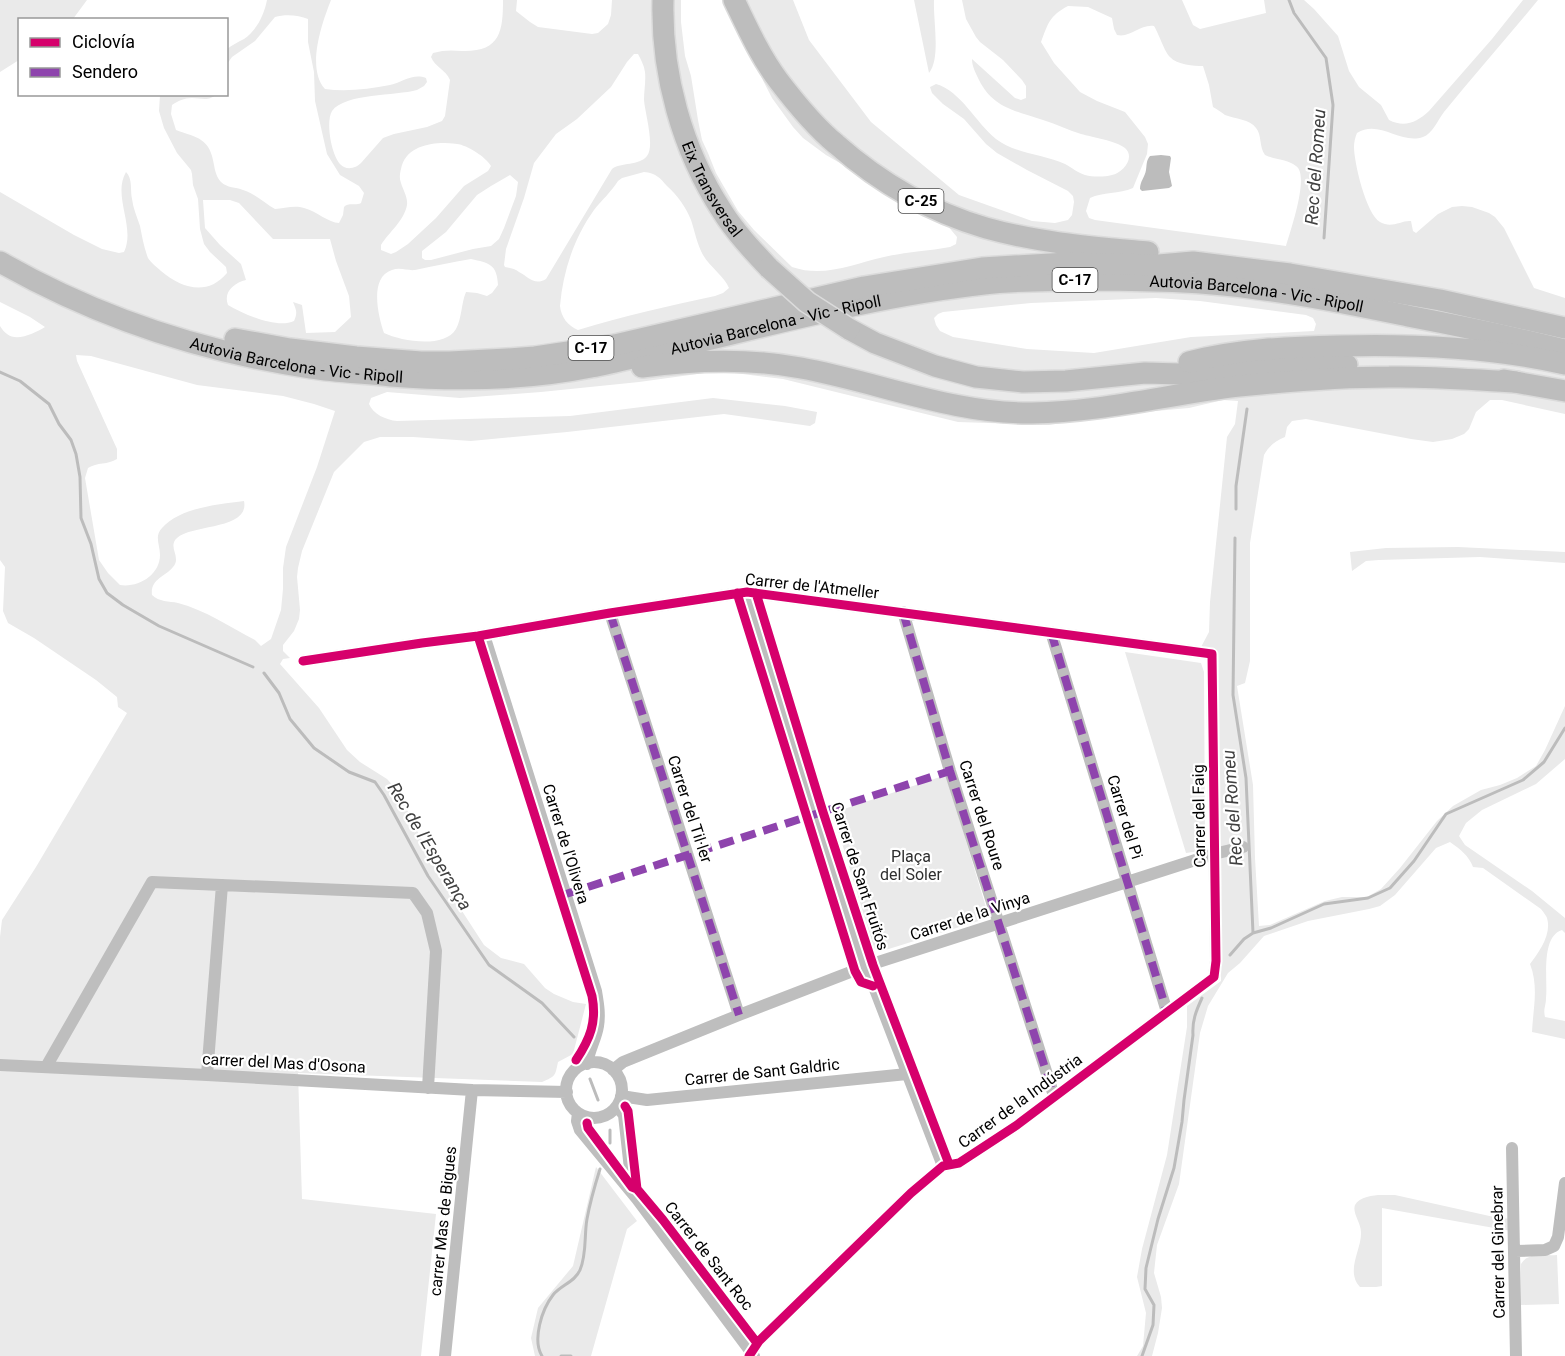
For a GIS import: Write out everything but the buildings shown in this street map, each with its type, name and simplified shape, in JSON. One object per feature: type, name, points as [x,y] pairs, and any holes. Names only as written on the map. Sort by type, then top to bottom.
[{"type":"highway","name":"Eix Transversal","points":[[663,0],[666,60],[676,107],[694,157],[723,212],[752,249],[807,302],[875,343],[935,366],[976,377],[1066,381],[1145,373]]},
{"type":"highway","name":"C-25","points":[[734,0],[756,45],[777,79],[813,121],[834,144],[895,187],[951,215],[986,228],[1025,237],[1161,254],[1193,262]]},
{"type":"highway","name":"Autovia Barcelona - Vic - Ripoll","points":[[0,250],[77,289],[156,320],[201,333],[290,349],[421,362],[535,357],[615,345],[864,287],[982,268],[1067,263],[1159,265],[1193,262],[1290,274],[1440,300],[1565,328]]},
{"type":"highway","name":"Autovia Barcelona - Vic - Ripoll","points":[[0,262],[70,298],[160,333],[220,350],[281,363],[344,372],[439,378],[524,376],[588,368],[873,302],[987,284],[1053,280],[1161,280],[1263,290],[1359,305],[1565,350]]},
{"type":"highway","points":[[1145,373],[1231,354],[1300,347],[1339,346],[1438,346],[1565,364]]},
{"type":"highway","points":[[588,368],[618,370],[662,364],[725,360],[752,361],[824,373],[956,405],[1004,412],[1032,413],[1121,405],[1237,387],[1324,379],[1390,376],[1516,382]]},
{"type":"highway","points":[[1145,373],[1180,374],[1286,365],[1392,365],[1459,371],[1565,391]]},
{"type":"street","name":"Carrer de l'Atmeller","points":[[303,661],[484,635],[747,592],[1212,654]]},
{"type":"street","name":"Carrer de Sant Fruitós","points":[[747,592],[866,966],[943,1166]]},
{"type":"street","name":"Carrer del Roure","points":[[903,612],[950,771],[1054,1096]]},
{"type":"street","name":"Carrer del Til·ler","points":[[610,613],[739,1015]]},
{"type":"street","name":"Carrer del Pi","points":[[1051,632],[1167,1012]]},
{"type":"street","name":"Carrer de l'Olivera","points":[[484,635],[596,991],[598,1026],[587,1064]]},
{"type":"street","name":"Carrer del Faig","points":[[1212,654],[1216,961],[1214,977]]},
{"type":"street","name":"Carrer de la Vinya","points":[[613,1070],[623,1062],[866,966],[1214,854],[1243,847]]},
{"type":"street","points":[[46,1067],[152,882],[413,893],[427,913],[436,951],[428,1088]]},
{"type":"street","points":[[207,1075],[222,885]]},
{"type":"street","name":"Carrer de la Indústria","points":[[751,1355],[759,1341],[911,1192],[943,1166],[959,1163],[1017,1125],[1214,977]]},
{"type":"street","points":[[587,1064],[601,1064],[613,1070],[620,1080],[619,1101],[610,1113],[601,1117],[587,1117],[578,1113],[571,1106],[567,1092],[568,1081],[572,1074],[587,1064]]},
{"type":"street","name":"carrer del Mas d'Osona","points":[[0,1065],[428,1088],[567,1092]]},
{"type":"street","name":"Carrer de Sant Galdric","points":[[619,1101],[907,1074]]},
{"type":"street","name":"carrer Mas de Bigues","points":[[446,1356],[472,1090]]},
{"type":"street","name":"Carrer de Sant Roc","points":[[619,1101],[624,1115],[632,1186],[637,1199]]},
{"type":"street","name":"Carrer de Sant Roc","points":[[578,1113],[577,1121],[580,1130],[637,1199],[751,1355]]},
{"type":"street","name":"Carrer del Ginebrar","points":[[1512,1148],[1516,1356]]},
{"type":"street","points":[[1515,1251],[1545,1250],[1554,1246],[1558,1237],[1565,1183]]},
{"type":"green space","points":[[0,0],[87,0],[74,18],[18,18],[18,61],[0,72]]},
{"type":"green space","points":[[267,0],[331,0],[320,33],[316,58],[319,80],[325,89],[366,89],[390,85],[412,77],[426,78],[427,82],[424,86],[417,90],[359,98],[339,105],[332,111],[329,124],[333,150],[340,164],[353,168],[383,138],[442,121],[445,116],[450,80],[431,57],[433,53],[475,50],[492,44],[497,38],[502,22],[503,0],[517,0],[516,11],[538,27],[592,34],[598,33],[608,24],[612,0],[681,0],[685,56],[691,76],[702,140],[716,173],[738,211],[792,267],[827,271],[892,255],[950,247],[956,244],[957,237],[947,225],[826,155],[803,138],[772,98],[722,0],[793,0],[809,40],[871,122],[959,195],[1032,221],[1055,223],[1068,220],[1072,215],[1073,196],[1068,191],[997,153],[964,119],[943,104],[932,93],[930,87],[936,84],[953,93],[996,139],[1004,144],[1065,164],[1085,175],[1116,174],[1126,164],[1128,152],[1116,143],[1081,134],[1015,111],[991,97],[979,80],[972,59],[1015,98],[1021,100],[1026,98],[1026,86],[1003,60],[976,37],[966,19],[962,0],[1182,0],[1193,25],[1200,29],[1266,13],[1264,0],[1304,0],[1338,36],[1349,71],[1359,87],[1381,105],[1389,120],[1406,124],[1415,121],[1429,111],[1523,0],[1538,0],[1426,135],[1415,139],[1382,130],[1365,129],[1357,133],[1354,147],[1356,164],[1366,199],[1380,222],[1388,225],[1411,221],[1413,231],[1416,233],[1438,214],[1452,207],[1472,207],[1489,213],[1504,228],[1534,288],[1565,298],[1565,414],[1502,400],[1490,400],[1476,412],[1469,429],[1464,434],[1452,439],[1433,442],[1306,419],[1292,421],[1287,427],[1285,437],[1273,444],[1264,455],[1250,543],[1250,661],[1245,683],[1237,686],[1253,785],[1259,926],[1270,925],[1325,901],[1342,897],[1367,897],[1381,889],[1437,821],[1453,806],[1481,790],[1517,778],[1536,766],[1565,706],[1565,759],[1536,784],[1482,810],[1466,823],[1459,836],[1465,845],[1532,891],[1565,918],[1565,933],[1562,930],[1550,941],[1546,960],[1544,1012],[1545,1017],[1565,1021],[1565,1039],[1532,1032],[1535,990],[1530,964],[1541,948],[1548,930],[1546,916],[1541,909],[1483,868],[1473,867],[1464,853],[1450,842],[1436,848],[1395,895],[1380,906],[1308,921],[1264,936],[1228,973],[1208,1006],[1200,1033],[1179,1184],[1157,1245],[1154,1273],[1162,1308],[1158,1333],[1152,1356],[1137,1356],[1143,1346],[1146,1313],[1137,1277],[1142,1249],[1167,1155],[1187,1027],[1187,1006],[1221,981],[1218,652],[1200,649],[1209,632],[1227,437],[1235,424],[1238,401],[1223,400],[1189,408],[1111,415],[1049,425],[958,422],[783,379],[719,371],[639,382],[460,398],[387,392],[371,398],[369,404],[380,416],[397,421],[570,416],[713,398],[817,412],[815,423],[810,426],[724,414],[471,441],[380,437],[364,442],[334,472],[302,551],[297,577],[299,619],[294,631],[283,645],[283,651],[290,658],[283,659],[280,664],[319,708],[347,750],[360,762],[387,779],[399,792],[451,894],[484,945],[501,958],[524,964],[545,988],[554,994],[573,1002],[586,1004],[573,1054],[558,1062],[554,1075],[542,1082],[298,1073],[302,1199],[436,1214],[421,1356],[0,1356],[0,937],[2,920],[127,713],[118,707],[117,697],[96,680],[8,623],[3,611],[5,567],[0,560],[0,326],[7,334],[16,337],[31,334],[45,327],[0,302],[0,192],[74,235],[102,249],[119,253],[124,252],[127,242],[121,191],[126,172],[130,178],[133,206],[149,260],[169,277],[186,286],[212,285],[227,273],[226,267],[204,244],[200,229],[198,199],[191,170],[177,153],[164,128],[159,111],[160,96],[214,96],[208,99],[189,98],[179,101],[172,105],[171,114],[176,130],[197,137],[206,144],[221,182],[252,194],[275,209],[301,207],[339,223],[344,207],[361,203],[364,193],[359,186],[340,175],[327,154],[315,101],[314,72],[308,42],[308,19],[292,15],[275,17],[255,41],[232,57],[228,63],[228,48],[253,31],[262,17]],"holes":[[[1068,6],[1088,7],[1112,18],[1117,35],[1127,35],[1144,27],[1154,26],[1166,52],[1173,60],[1203,66],[1213,107],[1225,115],[1253,125],[1258,131],[1265,155],[1296,166],[1300,171],[1300,192],[1286,246],[1089,218],[1086,211],[1090,198],[1133,188],[1147,154],[1148,144],[1125,112],[1080,92],[1054,63],[1041,42],[1053,17]],[[634,54],[638,54],[645,72],[644,100],[650,145],[647,156],[639,161],[612,169],[546,279],[538,282],[516,270],[505,267],[506,249],[534,163],[556,134],[577,119],[611,87]],[[453,143],[471,149],[481,155],[491,166],[488,171],[464,186],[436,218],[408,244],[391,254],[381,250],[381,245],[400,221],[407,205],[400,179],[403,162],[416,149]],[[644,172],[652,173],[660,178],[684,206],[703,255],[729,288],[715,296],[578,330],[566,321],[560,306],[567,268],[575,243],[587,221],[622,178]],[[510,175],[518,182],[516,196],[499,239],[491,246],[431,260],[422,258],[422,251],[446,232],[477,195]],[[203,200],[230,200],[239,203],[273,239],[330,239],[349,296],[351,317],[335,332],[306,333],[302,305],[293,302],[296,311],[295,318],[294,321],[287,323],[270,322],[234,309],[228,305],[227,296],[237,283],[246,280],[241,264],[205,228]],[[471,259],[491,266],[496,273],[498,285],[487,296],[466,292],[458,325],[450,335],[442,339],[422,342],[401,339],[384,333],[377,298],[380,280],[385,274],[395,269],[415,270]],[[1156,298],[1200,301],[1306,315],[1313,318],[1316,324],[1314,331],[1191,337],[1094,353],[1027,349],[953,337],[940,331],[936,325],[934,318],[943,312],[1031,303]],[[76,355],[91,356],[197,385],[283,396],[335,411],[317,467],[286,547],[281,610],[271,639],[261,646],[255,640],[208,614],[178,603],[161,600],[152,595],[153,585],[175,563],[174,541],[184,534],[229,522],[238,517],[243,510],[244,501],[200,508],[169,521],[158,534],[159,562],[147,579],[134,584],[120,585],[108,573],[99,560],[85,478],[88,468],[117,459],[117,449]]]},
{"type":"green space","points":[[914,0],[934,0],[936,49],[933,66],[929,73]]},
{"type":"green space","points":[[1458,547],[1565,552],[1565,563],[1480,557],[1379,560],[1366,561],[1352,571],[1350,552],[1386,548]]},
{"type":"green space","points":[[1125,652],[1201,663],[1204,672],[1205,844],[1200,851],[1186,853]]},
{"type":"green space","name":"Plaça del Soler","points":[[943,776],[947,778],[988,914],[985,919],[879,952],[874,948],[834,817],[835,812]]},
{"type":"green space","points":[[596,1167],[637,1221],[627,1229],[591,1356],[535,1356],[531,1338],[538,1308],[573,1266]]},
{"type":"green space","points":[[1395,1195],[1511,1219],[1511,1231],[1382,1208],[1382,1286],[1360,1287],[1354,1274],[1361,1239],[1355,1205],[1363,1198]]},
{"type":"green space","points":[[1557,1255],[1559,1304],[1521,1305],[1521,1264],[1532,1256]]},
{"type":"shaded area","points":[[1161,155],[1171,158],[1169,172],[1172,186],[1142,191],[1140,186],[1148,159],[1150,156]]},
{"type":"waterway","name":"Rec del Romeu","points":[[1289,0],[1294,13],[1326,58],[1333,105],[1324,238]]},
{"type":"waterway","name":"Rec de l'Esperança","points":[[0,372],[20,381],[49,404],[59,424],[71,440],[80,477],[81,518],[91,544],[99,579],[107,593],[159,626],[253,667]]},
{"type":"waterway","name":"Rec del Romeu","points":[[1236,509],[1236,486],[1247,409]]},
{"type":"waterway","name":"Rec del Romeu","points":[[1235,538],[1233,695],[1246,778],[1253,933]]},
{"type":"waterway","name":"Rec de l'Esperança","points":[[264,673],[279,693],[290,719],[314,748],[349,772],[375,782],[428,876],[489,965],[542,1003],[574,1037]]},
{"type":"waterway","points":[[1230,955],[1244,939],[1253,933],[1271,928],[1324,904],[1368,898],[1390,888],[1414,861],[1446,814],[1523,780],[1544,762],[1565,728]]},
{"type":"waterway","name":"Rec del Romeu","points":[[1142,1356],[1153,1325],[1154,1305],[1145,1289],[1146,1268],[1174,1168],[1194,1021],[1202,998]]},
{"type":"waterway","points":[[590,1079],[598,1100]]},
{"type":"waterway","points":[[610,1130],[610,1143]]},
{"type":"waterway","name":"Rec de l'Esperança","points":[[542,1356],[538,1342],[542,1316],[553,1295],[575,1278],[580,1270],[584,1258],[588,1213],[600,1169]]},
{"type":"waterway","name":"Rec de l'Esperança","points":[[561,1356],[571,1356]]},
{"type":"marked path","points":[[903,612],[950,771],[1054,1096]]},
{"type":"marked path","points":[[610,613],[739,1015]]},
{"type":"marked path","points":[[1051,632],[1167,1012]]},
{"type":"marked path","points":[[566,894],[950,771]]},
{"type":"cycle path","points":[[303,661],[478,636],[747,592],[1212,654],[1216,961],[1214,977],[1017,1125],[959,1163],[943,1166],[911,1193],[759,1341],[749,1356]]},
{"type":"cycle path","points":[[737,593],[855,971],[861,982],[873,986]]},
{"type":"cycle path","points":[[756,593],[873,965],[949,1164]]},
{"type":"cycle path","points":[[478,636],[592,996],[593,1022],[585,1045],[576,1060]]},
{"type":"cycle path","points":[[625,1106],[628,1111],[637,1189]]},
{"type":"cycle path","points":[[587,1123],[588,1128],[632,1187],[637,1189],[663,1220],[757,1343]]}]
